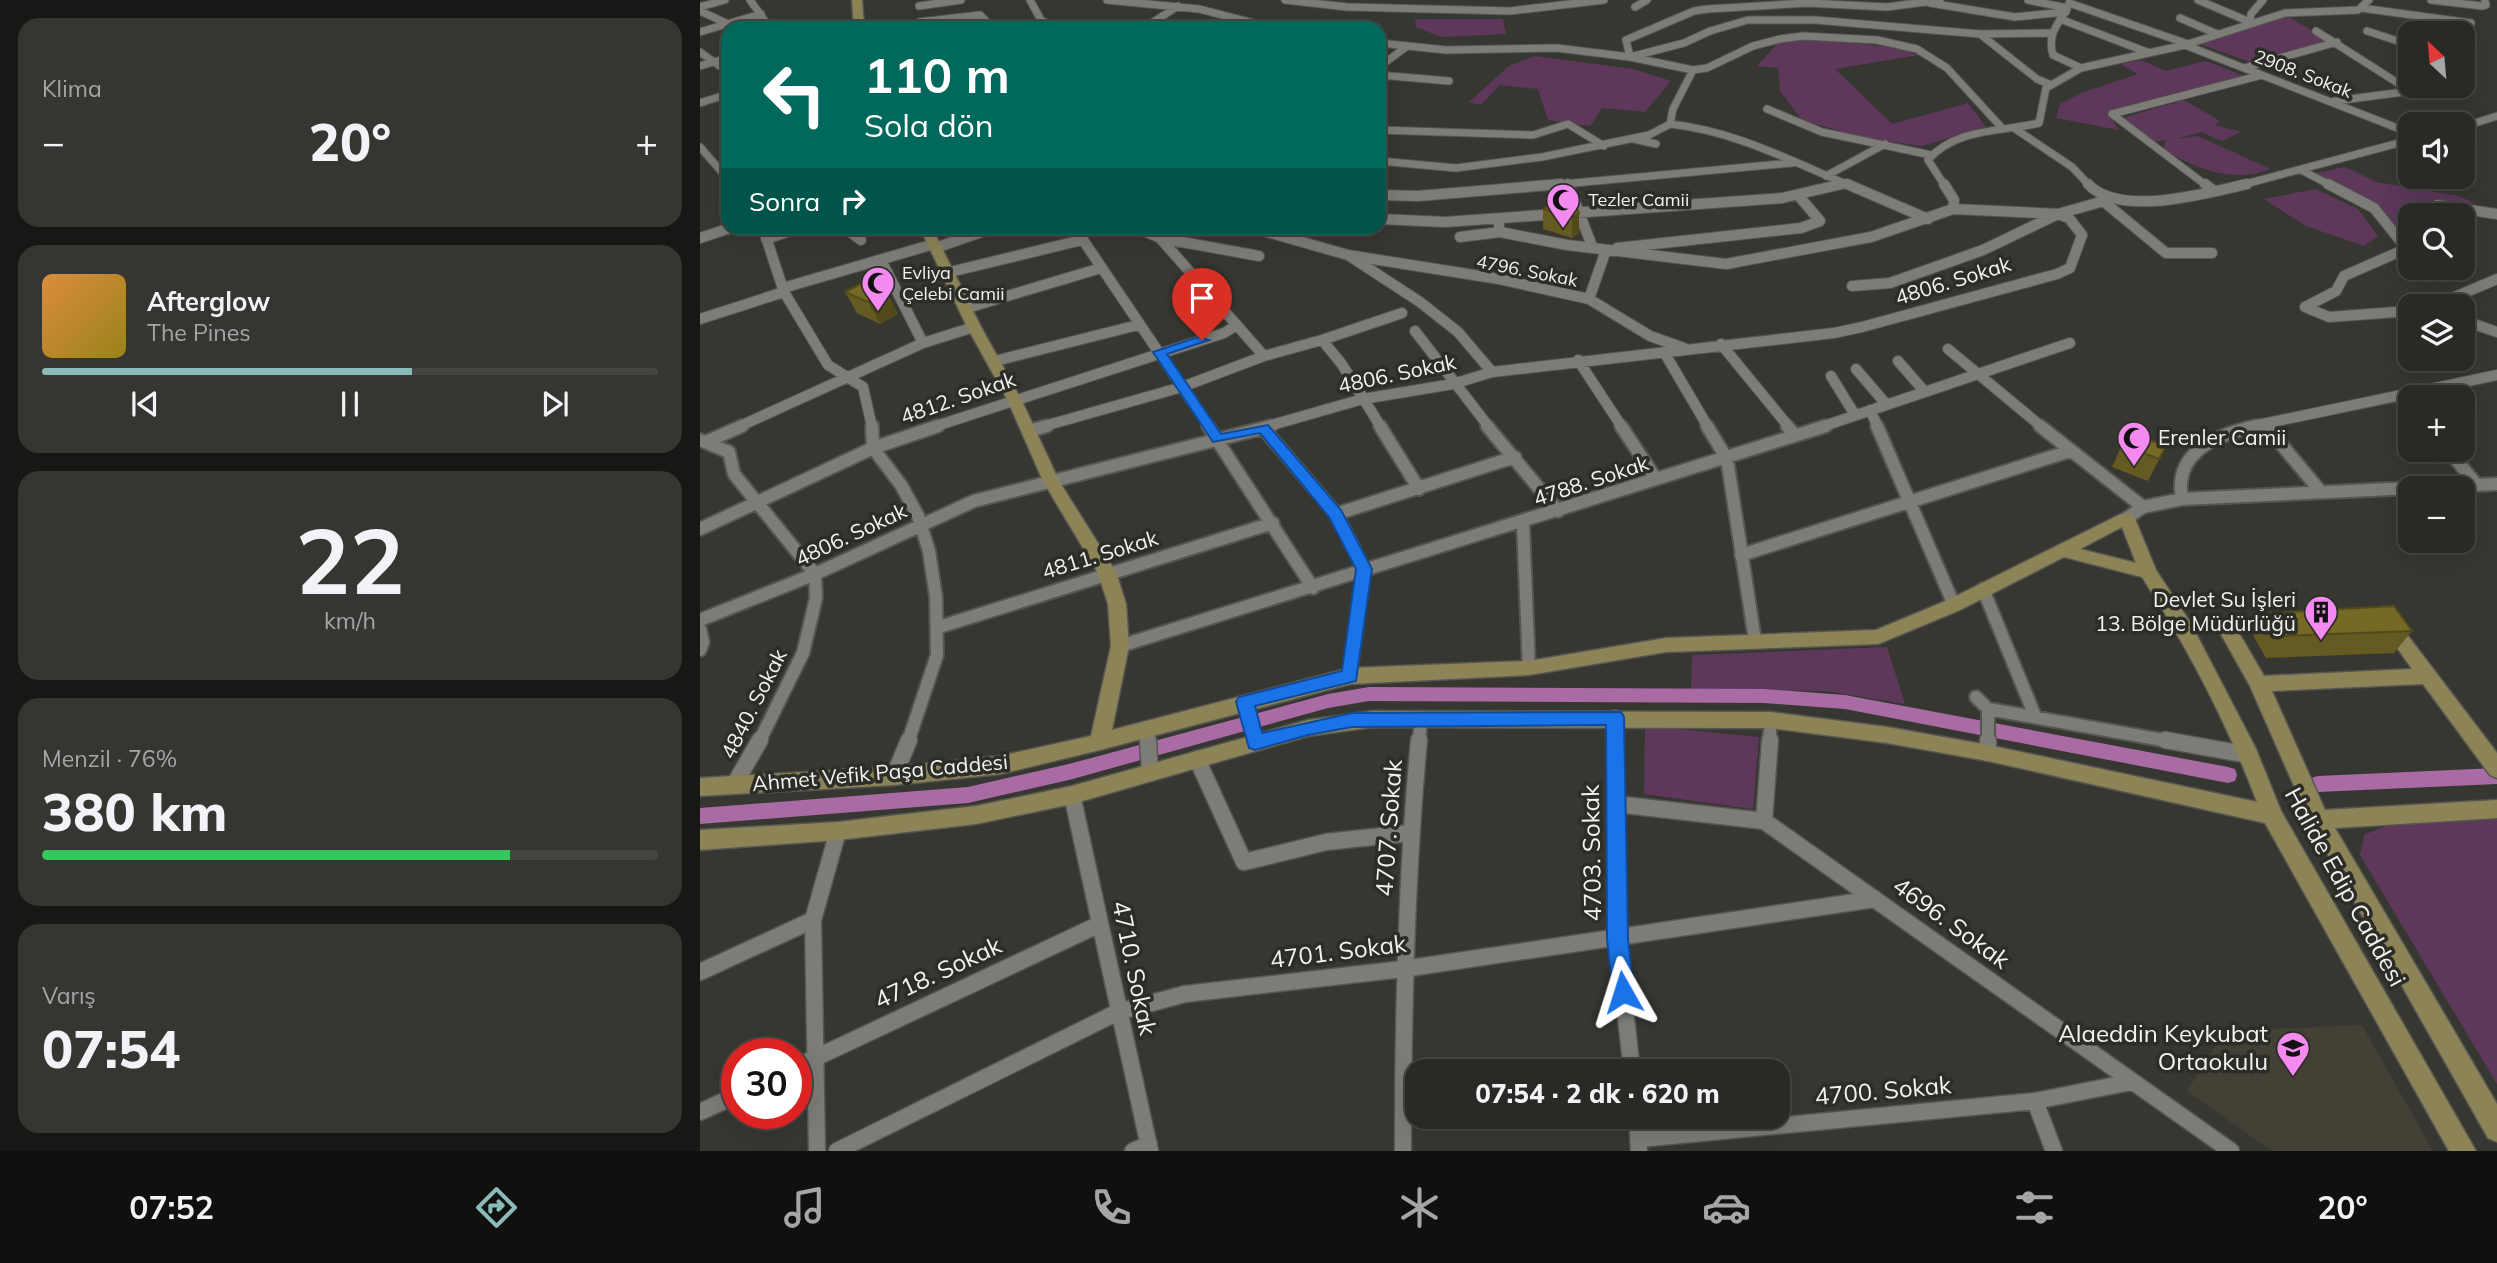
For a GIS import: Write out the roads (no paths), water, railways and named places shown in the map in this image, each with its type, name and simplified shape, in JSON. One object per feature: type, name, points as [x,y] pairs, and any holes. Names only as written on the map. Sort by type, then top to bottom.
[{"type":"street","points":[[700,9],[725,0]]},
{"type":"street","points":[[750,0],[765,21]]},
{"type":"street","points":[[857,0],[859,21]]},
{"type":"street","points":[[912,0],[919,6],[961,0]]},
{"type":"street","points":[[1030,0],[1043,21]]},
{"type":"street","points":[[1107,0],[1178,6],[1243,21]]},
{"type":"street","points":[[1285,0],[1318,1],[1347,7],[1510,11],[1604,0]]},
{"type":"street","points":[[1635,7],[1647,0]]},
{"type":"street","points":[[1814,0],[1838,4]]},
{"type":"street","points":[[1630,57],[1626,40],[1694,11],[1740,5],[1838,4],[1886,7],[1940,0]]},
{"type":"street","name":"2908. Sokak","points":[[2028,0],[2067,6],[2186,44],[2398,128]]},
{"type":"street","points":[[2198,0],[2250,22]]},
{"type":"street","points":[[2250,22],[2251,14],[2263,0]]},
{"type":"street","points":[[2361,8],[2369,0]]},
{"type":"street","points":[[2431,0],[2482,6],[2486,5],[2485,0]]},
{"type":"street","points":[[1929,3],[2015,17],[2067,6]]},
{"type":"street","points":[[919,6],[919,21]]},
{"type":"street","points":[[1156,21],[1178,6]]},
{"type":"street","points":[[2067,6],[2050,33],[2048,42],[2053,55],[2081,68]]},
{"type":"street","points":[[1953,209],[1954,200],[1928,160],[1931,155],[1942,146],[2039,122],[2043,115],[2042,100],[2050,85],[2081,68],[2186,44],[2250,22],[2303,10],[2361,8],[2456,21]]},
{"type":"street","points":[[700,9],[722,21]]},
{"type":"street","points":[[738,21],[761,14]]},
{"type":"street","points":[[943,21],[980,15],[986,21]]},
{"type":"street","points":[[2180,18],[2217,34]]},
{"type":"street","points":[[2060,19],[2147,52]]},
{"type":"street","points":[[1630,57],[1684,43],[1710,31],[1748,20],[1815,20],[1980,34],[2050,33]]},
{"type":"street","points":[[700,32],[721,26]]},
{"type":"street","points":[[2316,31],[2398,83]]},
{"type":"street","points":[[2367,31],[2398,41]]},
{"type":"street","points":[[1980,34],[2037,79],[2050,85]]},
{"type":"street","points":[[1386,44],[1446,50],[1528,47],[1630,57],[1693,69],[1707,68],[1753,46],[1780,39],[1803,36],[1877,40],[1917,49],[1947,68],[2003,129]]},
{"type":"street","points":[[2244,68],[2337,42]]},
{"type":"street","points":[[1386,62],[1406,47]]},
{"type":"street","points":[[700,52],[721,67]]},
{"type":"street","points":[[700,66],[721,60]]},
{"type":"street","points":[[1670,124],[1676,100],[1690,82],[1693,69]]},
{"type":"street","points":[[2214,191],[2112,114],[2262,75]]},
{"type":"street","points":[[1386,76],[1449,81]]},
{"type":"street","points":[[2331,101],[2398,94]]},
{"type":"street","points":[[700,103],[721,96]]},
{"type":"street","points":[[1767,109],[1822,132],[1931,155]]},
{"type":"street","points":[[2475,123],[2497,117]]},
{"type":"street","points":[[1386,130],[1533,135],[1568,124],[1604,146]]},
{"type":"street","points":[[1386,162],[1456,167],[1604,146],[1634,139],[1670,124],[1706,128],[1928,219]]},
{"type":"street","points":[[2014,128],[2073,167],[2101,196],[2166,253],[2211,253]]},
{"type":"street","points":[[1634,139],[1656,144]]},
{"type":"street","points":[[1852,286],[1890,283],[1983,250],[2057,214],[2107,200],[2142,200],[2214,191],[2303,171],[2398,143]]},
{"type":"street","points":[[1826,176],[1885,144]]},
{"type":"street","points":[[700,147],[721,171]]},
{"type":"street","points":[[1386,195],[1418,196],[1792,163]]},
{"type":"street","points":[[2303,171],[2374,208],[2398,236]]},
{"type":"street","points":[[1386,219],[1446,222],[1581,213],[1798,195],[1845,183]]},
{"type":"street","points":[[1568,184],[1592,246]]},
{"type":"street","points":[[1606,250],[1801,228],[1820,221],[1798,195]]},
{"type":"street","points":[[1460,237],[1500,232],[1567,245],[1726,264],[1871,237],[1953,209],[2057,214]]},
{"type":"street","points":[[2475,211],[2497,214]]},
{"type":"street","name":"4806. Sokak","points":[[700,620],[815,574],[974,501],[1263,428],[1363,399],[1453,384],[1492,372],[1577,360],[1834,333],[1873,326],[1981,291],[2057,274],[2070,268],[2080,248],[2082,235],[2069,218],[2057,214]]},
{"type":"street","points":[[1498,219],[1500,232]]},
{"type":"street","points":[[701,235],[721,230]]},
{"type":"street","points":[[765,235],[783,290],[828,365],[863,387],[873,430],[873,448],[903,485],[923,523],[931,546],[939,627],[938,652],[928,690],[894,776]]},
{"type":"street","points":[[854,235],[861,240]]},
{"type":"street","points":[[700,319],[881,260],[933,240],[958,235]]},
{"type":"street","points":[[950,272],[1071,235]]},
{"type":"street","points":[[1079,235],[1218,439],[1312,587]]},
{"type":"street","points":[[1153,235],[1259,256]]},
{"type":"street","points":[[1278,235],[1348,255],[1420,302],[1458,332],[1492,372]]},
{"type":"street","points":[[1160,238],[1264,356]]},
{"type":"street","points":[[933,240],[974,327],[1014,398],[1051,481],[1107,572],[1117,604],[1120,646],[1100,743]]},
{"type":"street","points":[[1589,299],[1606,250]]},
{"type":"street","points":[[2398,252],[2344,276],[2336,291],[2305,307],[2329,317],[2398,312]]},
{"type":"street","name":"4796. Sokak","points":[[1348,255],[1499,279],[1589,299],[1650,336],[1688,350]]},
{"type":"street","points":[[881,260],[923,343]]},
{"type":"street","points":[[967,308],[1101,268]]},
{"type":"street","points":[[2461,294],[2497,279]]},
{"type":"street","points":[[1028,431],[1182,387],[1264,356],[1402,313]]},
{"type":"street","points":[[2485,328],[2497,323]]},
{"type":"street","points":[[995,361],[1139,325]]},
{"type":"street","name":"4812. Sokak","points":[[700,529],[873,448],[1014,398],[1224,333],[1237,325]]},
{"type":"street","points":[[2475,325],[2497,332]]},
{"type":"street","points":[[703,441],[923,343],[974,327]]},
{"type":"street","points":[[1415,331],[1453,384],[1558,511]]},
{"type":"street","points":[[1322,340],[1363,399],[1419,489]]},
{"type":"street","name":"4788. Sokak","points":[[1120,646],[1727,459],[1794,434],[2070,343]]},
{"type":"street","points":[[1721,344],[1794,434]]},
{"type":"street","points":[[1948,349],[2070,451],[2143,507]]},
{"type":"street","points":[[1664,352],[1727,459],[1755,639]]},
{"type":"street","points":[[1577,360],[1656,480]]},
{"type":"street","points":[[1898,361],[1925,392]]},
{"type":"street","points":[[1856,369],[1886,404]]},
{"type":"street","points":[[2459,385],[2497,375]]},
{"type":"street","points":[[1831,376],[1855,415]]},
{"type":"street","points":[[2182,499],[2178,486],[2182,464],[2204,444],[2226,432],[2398,400]]},
{"type":"street","points":[[1870,410],[1912,501],[1954,605]]},
{"type":"street","points":[[2265,424],[2321,492]]},
{"type":"street","points":[[1263,428],[1336,514],[1364,569],[1350,676]]},
{"type":"street","points":[[703,441],[724,446],[733,457],[734,474],[815,574]]},
{"type":"street","points":[[1741,555],[2070,451]]},
{"type":"street","points":[[1336,514],[1515,457]]},
{"type":"street","points":[[2458,462],[2477,485]]},
{"type":"street","points":[[2127,518],[2143,507],[2182,499],[2497,484]]},
{"type":"street","name":"Ahmet Vefik Paşa Caddesi","points":[[700,787],[894,776],[1000,765],[1100,743],[1147,736],[1350,676],[1529,668],[1666,645],[1755,639],[1878,637],[1954,605],[2127,518]]},
{"type":"street","name":"Halide Edip Caddesi","points":[[2127,518],[2148,572],[2184,627],[2249,755],[2272,814],[2463,1151]]},
{"type":"street","name":"4811. Sokak","points":[[939,627],[1107,572],[1273,523]]},
{"type":"street","points":[[1523,523],[1529,668]]},
{"type":"street","points":[[2059,550],[2148,572]]},
{"type":"street","name":"4840. Sokak","points":[[734,785],[778,708],[802,655],[818,589],[815,574]]},
{"type":"street","points":[[1983,589],[2035,716]]},
{"type":"street","points":[[2371,619],[2384,618],[2496,768]]},
{"type":"street","points":[[2305,622],[2226,627],[2259,684],[2319,820],[2487,1094],[2497,1129]]},
{"type":"street","points":[[700,629],[703,642],[700,650]]},
{"type":"street","points":[[2259,684],[2428,676]]},
{"type":"street","points":[[1976,697],[1988,730]]},
{"type":"street","points":[[1247,708],[1254,737]]},
{"type":"street","points":[[700,840],[838,831],[976,815],[1072,795],[1150,766],[1197,759],[1254,737],[1352,720],[1615,717],[1770,720],[1887,735],[1988,730],[2035,716],[2249,755]]},
{"type":"street","name":"4703. Sokak","points":[[1615,717],[1617,939],[1631,1059]]},
{"type":"street","name":"4707. Sokak","points":[[1403,1151],[1403,970],[1410,833],[1422,719]]},
{"type":"street","points":[[1764,821],[1770,720]]},
{"type":"street","points":[[1988,730],[2272,814]]},
{"type":"street","points":[[1147,736],[1150,766]]},
{"type":"street","points":[[1197,759],[1244,862],[1288,847],[1354,835],[1410,833]]},
{"type":"street","name":"4710. Sokak","points":[[1072,795],[1144,1149]]},
{"type":"street","name":"4696. Sokak","points":[[1616,804],[1764,821],[2231,1151]]},
{"type":"street","points":[[2319,820],[2497,809]]},
{"type":"street","points":[[817,1151],[813,920],[838,831]]},
{"type":"street","name":"4701. Sokak","points":[[837,1151],[1118,1012],[1185,995],[1403,970],[1875,899]]},
{"type":"street","points":[[700,972],[813,920]]},
{"type":"street","name":"4718. Sokak","points":[[814,1058],[1100,924]]},
{"type":"street","name":"4700. Sokak","points":[[1639,1145],[2035,1101],[2130,1082]]},
{"type":"street","points":[[2035,1101],[2054,1151]]},
{"type":"street","points":[[700,1112],[721,1102]]},
{"type":"waterway","points":[[700,816],[968,795],[1069,772],[1328,701],[1369,694],[1764,696],[1845,702],[2228,775]]},
{"type":"waterway","points":[[2318,784],[2497,776]]},
{"type":"place","name":"Tezler Camii","points":[[1563,230]]},
{"type":"place","name":"Evliya Çelebi Camii","points":[[878,313]]},
{"type":"place","name":"Erenler Camii","points":[[2134,468]]},
{"type":"place","name":"Devlet Su İşleri 13. Bölge Müdürlüğü","points":[[2321,642]]},
{"type":"place","name":"Alaeddin Keykubat Ortaokulu","points":[[2293,1078]]}]
